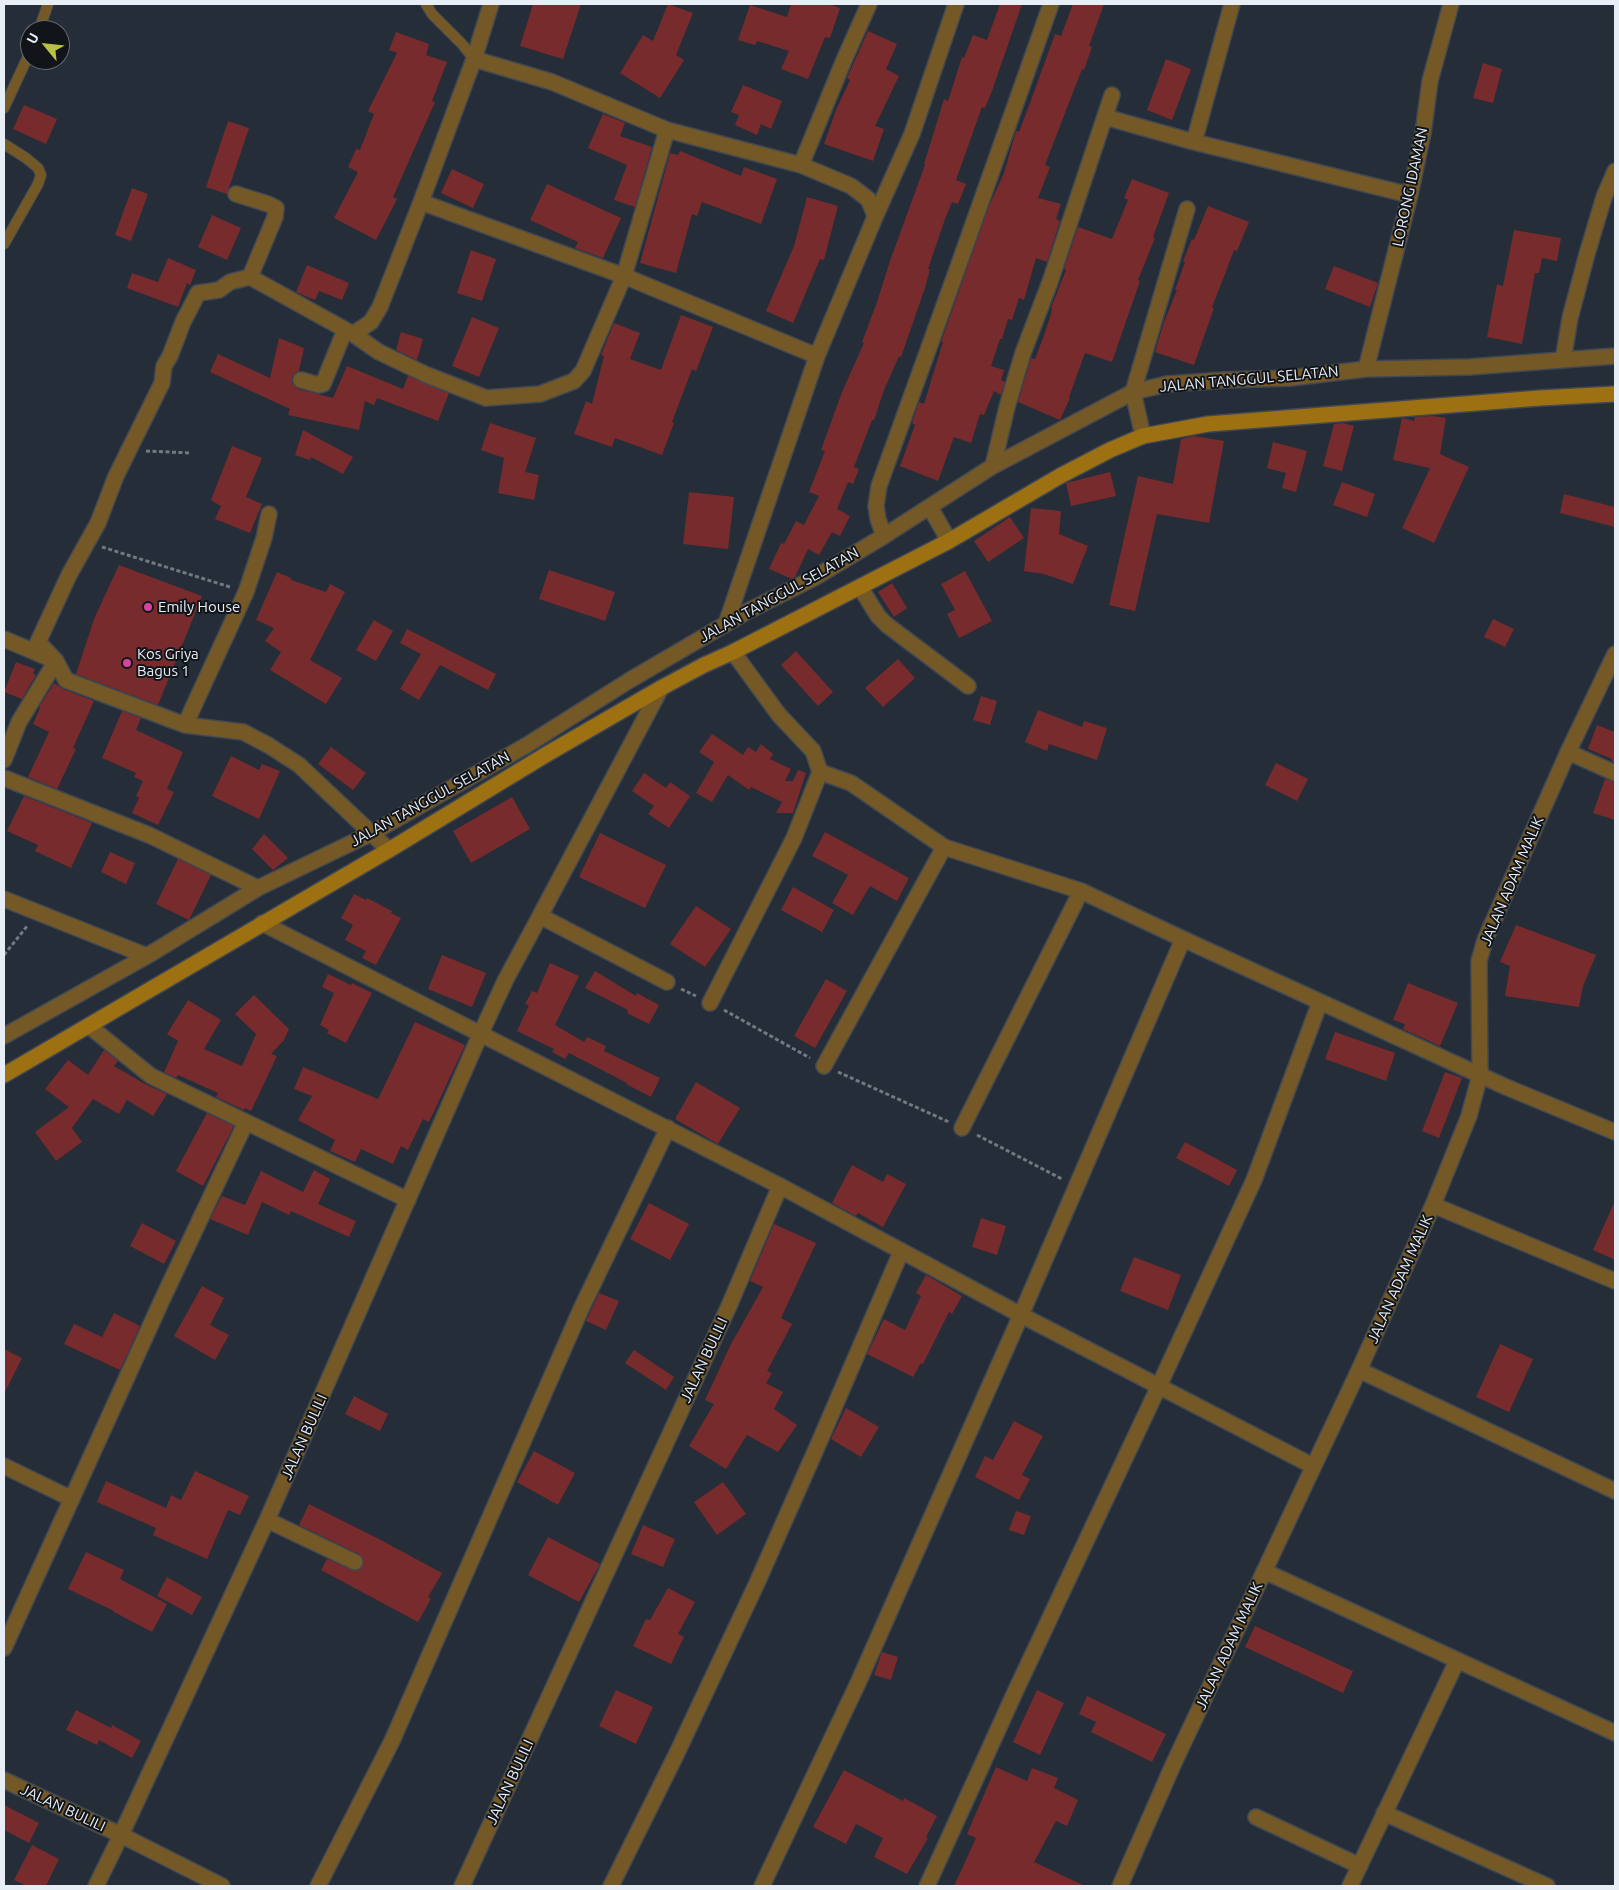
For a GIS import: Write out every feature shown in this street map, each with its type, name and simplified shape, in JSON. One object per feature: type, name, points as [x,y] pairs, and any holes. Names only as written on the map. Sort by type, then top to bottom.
[{"type":"street","points":[[301,380],[319,385],[323,384],[349,332],[371,322],[380,307],[474,59],[491,4]]},
{"type":"street","points":[[801,165],[869,4]]},
{"type":"street","points":[[726,624],[817,356],[912,134],[956,4]]},
{"type":"street","points":[[884,536],[878,520],[876,506],[879,486],[1051,4]]},
{"type":"street","points":[[1194,142],[1232,4]]},
{"type":"street","name":"LORONG IDAMAN","points":[[1366,369],[1410,195],[1423,132],[1430,81],[1451,4]]},
{"type":"street","points":[[474,59],[552,82],[667,130],[801,165],[843,181],[868,199],[875,218]]},
{"type":"street","points":[[993,466],[1006,407],[1023,353],[1050,282],[1112,95]]},
{"type":"street","points":[[1104,117],[1194,142],[1410,195]]},
{"type":"street","points":[[389,850],[299,766],[268,745],[243,732],[185,725],[66,680],[56,661],[38,642],[69,575],[98,524],[116,476],[162,383],[164,366],[170,356],[182,322],[198,293],[219,290],[230,282],[250,277],[349,332],[379,352],[427,375],[486,398],[540,394],[574,382],[583,371],[624,276],[667,130]]},
{"type":"street","points":[[1563,360],[1570,318],[1587,254],[1604,197],[1615,171]]},
{"type":"street","points":[[236,194],[276,208],[275,217],[250,277]]},
{"type":"street","points":[[421,202],[624,276],[817,356]]},
{"type":"street","points":[[1143,436],[1133,392],[1187,209]]},
{"type":"street","name":"JALAN TANGGUL SELATAN","points":[[4,1036],[147,956],[258,888],[372,833],[527,745],[630,680],[748,611],[814,578],[884,536],[993,466],[1133,392],[1167,384],[1290,378],[1366,369],[1469,367],[1615,356]]},
{"type":"street","name":"JALAN TANGGUL SELATAN","points":[[4,1075],[389,850],[547,754],[661,688],[949,541],[1060,476],[1110,450],[1143,436],[1208,424],[1530,398],[1615,394]]},
{"type":"street","points":[[930,507],[949,541]]},
{"type":"street","points":[[185,725],[246,592],[264,538],[269,514]]},
{"type":"street","points":[[860,587],[878,616],[887,625],[968,686]]},
{"type":"street","points":[[4,639],[56,661]]},
{"type":"street","points":[[710,1003],[794,838],[820,772],[813,751],[779,715],[733,652]]},
{"type":"street","name":"JALAN ADAM MALIK","points":[[1120,1886],[1173,1765],[1359,1370],[1433,1205],[1469,1116],[1480,1075],[1479,961],[1485,940],[1568,752],[1615,654]]},
{"type":"street","points":[[4,760],[19,722],[56,661]]},
{"type":"street","name":"JALAN BULILI","points":[[121,1836],[267,1520],[506,979],[661,688]]},
{"type":"street","points":[[1568,752],[1615,773]]},
{"type":"street","points":[[820,772],[851,783],[944,847],[1081,891],[1480,1075],[1615,1132]]},
{"type":"street","points":[[4,778],[149,835],[258,888]]},
{"type":"street","points":[[824,1066],[944,847]]},
{"type":"street","points":[[962,1128],[1081,891]]},
{"type":"street","points":[[4,899],[147,956]]},
{"type":"street","points":[[540,916],[667,982]]},
{"type":"street","points":[[262,923],[480,1035],[668,1128],[1021,1315],[1313,1466]]},
{"type":"street","points":[[762,1886],[858,1683],[1021,1315],[1182,939]]},
{"type":"street","points":[[927,1886],[1016,1690],[1254,1180],[1320,1002]]},
{"type":"street","points":[[89,1026],[150,1076],[408,1200]]},
{"type":"street","points":[[4,1648],[9,1621],[72,1500],[162,1300],[246,1122]]},
{"type":"street","points":[[318,1886],[392,1741],[581,1309],[668,1128]]},
{"type":"street","name":"JALAN BULILI","points":[[462,1886],[729,1306],[780,1186]]},
{"type":"street","points":[[1433,1205],[1615,1281]]},
{"type":"street","points":[[611,1886],[676,1755],[757,1583],[901,1252]]},
{"type":"street","points":[[1359,1370],[1615,1491]]},
{"type":"street","points":[[4,1466],[72,1500]]},
{"type":"street","points":[[267,1520],[355,1562]]},
{"type":"street","points":[[1264,1571],[1615,1733]]},
{"type":"street","points":[[1350,1886],[1456,1661]]},
{"type":"street","name":"JALAN BULILI","points":[[4,1780],[222,1886]]},
{"type":"street","points":[[1384,1813],[1547,1886]]},
{"type":"street","points":[[1256,1817],[1360,1866]]},
{"type":"street","points":[[96,1886],[121,1836]]},
{"type":"lane","points":[[42,20],[48,4]]},
{"type":"lane","points":[[426,4],[432,14],[474,59]]},
{"type":"lane","points":[[4,108],[22,70]]},
{"type":"lane","points":[[4,144],[38,168],[41,176],[4,244]]},
{"type":"path","points":[[128,451],[192,453]]},
{"type":"path","points":[[87,542],[246,592]]},
{"type":"path","points":[[4,955],[38,913]]},
{"type":"path","points":[[667,982],[710,1003],[824,1066],[962,1128],[1076,1186]]},
{"type":"building","points":[[533,4],[581,4],[563,59],[520,46]]},
{"type":"building","points":[[668,4],[693,13],[676,55],[684,60],[660,98],[620,73],[643,35],[653,41]]},
{"type":"building","points":[[791,4],[828,4],[840,8],[830,38],[825,37],[808,79],[781,69],[789,51],[757,41],[755,45],[738,40],[750,5],[787,17]]},
{"type":"building","points":[[1000,4],[1022,4],[992,91],[985,108],[982,107],[956,180],[966,184],[958,204],[952,202],[945,219],[928,269],[930,269],[925,288],[901,357],[899,356],[884,390],[874,420],[872,420],[854,467],[859,469],[853,484],[848,482],[837,509],[850,516],[840,536],[832,532],[819,555],[808,549],[795,577],[792,579],[769,569],[781,543],[784,544],[796,521],[804,525],[819,496],[809,492],[825,451],[821,450],[842,392],[864,343],[862,342],[925,165],[944,99],[948,101],[962,57],[964,58],[973,35],[987,40]]},
{"type":"building","points":[[1073,4],[1104,4],[1089,46],[1092,47],[1084,70],[1082,69],[1045,165],[1050,167],[1038,198],[1061,204],[1056,219],[1060,221],[1047,262],[1036,258],[1024,300],[1019,298],[1012,320],[1008,319],[1002,339],[1000,339],[991,366],[1004,370],[1001,380],[1005,382],[1001,395],[994,391],[984,415],[980,414],[971,443],[954,437],[938,481],[900,466],[915,425],[912,423],[919,402],[924,404],[943,342],[941,342],[989,206],[1004,173],[1016,131],[1019,132],[1055,34],[1061,36]]},
{"type":"building","points":[[868,31],[897,44],[886,69],[899,76],[875,126],[884,129],[873,161],[824,144],[836,110],[850,80],[847,78]]},
{"type":"building","points":[[396,32],[429,44],[426,55],[447,62],[432,101],[435,102],[393,197],[397,199],[376,240],[334,218],[358,172],[348,167],[356,149],[360,150],[374,114],[368,111],[397,53],[389,50]]},
{"type":"building","points":[[1166,59],[1191,69],[1172,120],[1147,110]]},
{"type":"building","points":[[1483,63],[1502,69],[1493,103],[1473,98]]},
{"type":"building","points":[[743,85],[782,101],[771,129],[761,124],[757,135],[735,125],[739,115],[731,112]]},
{"type":"building","points":[[24,105],[57,119],[46,144],[13,129]]},
{"type":"building","points":[[603,114],[625,123],[620,136],[652,147],[635,207],[614,200],[627,165],[588,148]]},
{"type":"building","points":[[228,121],[249,128],[227,194],[206,187]]},
{"type":"building","points":[[680,151],[741,176],[744,167],[777,179],[761,224],[702,202],[697,216],[692,214],[676,273],[640,263],[670,153],[678,155]]},
{"type":"building","points":[[452,169],[484,184],[473,208],[441,193]]},
{"type":"building","points":[[1132,179],[1169,193],[1153,237],[1155,238],[1138,280],[1140,281],[1112,362],[1085,353],[1070,398],[1060,420],[1018,402],[1031,358],[1035,359],[1043,338],[1078,227],[1112,239],[1128,200],[1124,198]]},
{"type":"building","points":[[547,184],[621,218],[603,258],[575,248],[578,242],[530,220]]},
{"type":"building","points":[[132,188],[148,194],[131,241],[115,235]]},
{"type":"building","points":[[807,197],[838,206],[824,260],[820,259],[793,323],[766,311],[794,246]]},
{"type":"building","points":[[1208,206],[1249,222],[1237,251],[1234,250],[1212,307],[1214,308],[1194,365],[1155,352],[1164,322],[1177,290],[1175,290],[1185,262],[1183,261]]},
{"type":"building","points":[[212,215],[241,228],[227,260],[198,247]]},
{"type":"building","points":[[1514,230],[1561,238],[1557,261],[1542,258],[1539,273],[1535,273],[1522,344],[1487,337],[1497,284],[1503,286]]},
{"type":"building","points":[[471,250],[496,259],[482,301],[457,293]]},
{"type":"building","points":[[168,258],[196,270],[190,285],[187,283],[178,307],[127,288],[132,273],[158,282]]},
{"type":"building","points":[[307,265],[349,283],[342,300],[319,291],[315,300],[296,292]]},
{"type":"building","points":[[1334,266],[1378,283],[1370,307],[1325,289]]},
{"type":"building","points":[[681,315],[713,327],[696,371],[692,369],[662,455],[615,438],[612,447],[574,434],[586,401],[592,404],[604,356],[601,355],[614,323],[640,333],[630,359],[661,370]]},
{"type":"building","points":[[472,317],[499,328],[479,377],[452,366]]},
{"type":"building","points":[[401,332],[423,339],[417,360],[396,350]]},
{"type":"building","points":[[279,338],[304,348],[299,371],[292,378],[292,383],[298,389],[333,398],[347,366],[403,389],[408,376],[449,393],[438,421],[377,398],[374,405],[365,401],[359,430],[288,415],[290,409],[210,372],[218,354],[270,378]]},
{"type":"building","points":[[1433,416],[1446,418],[1440,454],[1469,467],[1434,543],[1402,528],[1430,468],[1393,460],[1402,418],[1414,421],[1415,417]]},
{"type":"building","points":[[490,423],[536,438],[525,472],[539,475],[534,500],[498,493],[504,458],[481,450]]},
{"type":"building","points":[[1343,423],[1354,426],[1342,471],[1323,466],[1334,424]]},
{"type":"building","points":[[303,430],[353,457],[343,474],[311,457],[310,460],[295,455]]},
{"type":"building","points":[[1194,436],[1224,441],[1209,523],[1157,514],[1135,611],[1109,605],[1138,476],[1173,484],[1181,439]]},
{"type":"building","points":[[1273,442],[1307,451],[1296,492],[1282,488],[1286,473],[1267,468]]},
{"type":"building","points":[[232,446],[262,458],[246,497],[262,504],[250,533],[215,519],[221,506],[211,500]]},
{"type":"building","points":[[1110,472],[1116,496],[1071,506],[1066,483]]},
{"type":"building","points":[[1342,482],[1375,494],[1367,517],[1333,505]]},
{"type":"building","points":[[689,492],[734,497],[728,549],[683,544]]},
{"type":"building","points":[[1564,494],[1615,507],[1615,527],[1560,513]]},
{"type":"building","points":[[1031,508],[1061,511],[1059,534],[1088,546],[1073,584],[1044,574],[1024,571]]},
{"type":"building","points":[[1010,517],[1024,538],[988,562],[974,541]]},
{"type":"building","points":[[119,565],[202,596],[158,705],[76,674],[94,619]]},
{"type":"building","points":[[549,570],[615,592],[605,621],[539,599]]},
{"type":"building","points":[[965,571],[992,621],[959,638],[947,614],[955,610],[941,584]]},
{"type":"building","points":[[277,572],[291,578],[291,580],[326,592],[330,584],[345,592],[310,660],[342,678],[326,704],[270,670],[281,652],[265,641],[274,628],[256,620]]},
{"type":"building","points":[[892,583],[907,608],[894,617],[878,592]]},
{"type":"building","points":[[1493,619],[1514,629],[1505,647],[1484,637]]},
{"type":"building","points":[[374,620],[393,631],[376,661],[356,650]]},
{"type":"building","points":[[407,629],[496,674],[488,690],[440,665],[419,700],[400,689],[421,654],[400,643]]},
{"type":"building","points":[[796,651],[833,692],[818,706],[781,665]]},
{"type":"building","points":[[898,659],[915,678],[883,707],[865,688]]},
{"type":"building","points":[[16,662],[35,669],[33,674],[36,675],[22,699],[4,692]]},
{"type":"building","points":[[54,683],[63,689],[94,701],[73,748],[76,749],[57,789],[28,777],[49,732],[33,724],[39,707]]},
{"type":"building","points":[[981,696],[997,701],[990,725],[973,720]]},
{"type":"building","points":[[1038,710],[1082,727],[1084,721],[1107,728],[1097,760],[1049,744],[1047,751],[1025,742]]},
{"type":"building","points":[[122,711],[141,718],[136,730],[183,752],[167,789],[174,792],[158,825],[132,813],[139,798],[136,796],[143,781],[134,777],[136,773],[102,758]]},
{"type":"building","points":[[1597,725],[1615,732],[1615,763],[1612,759],[1588,749]]},
{"type":"building","points":[[712,734],[743,755],[748,747],[756,752],[761,744],[773,754],[770,759],[791,769],[785,781],[793,781],[798,770],[806,773],[793,813],[776,813],[782,802],[751,787],[749,790],[728,775],[712,802],[696,793],[714,762],[699,752]]},
{"type":"building","points":[[331,747],[366,773],[353,790],[318,764]]},
{"type":"building","points":[[231,756],[259,770],[262,764],[280,771],[259,819],[212,796]]},
{"type":"building","points":[[1276,763],[1308,779],[1297,801],[1265,785]]},
{"type":"building","points":[[644,773],[666,788],[670,782],[690,796],[669,828],[648,814],[654,806],[632,791]]},
{"type":"building","points":[[1605,779],[1615,782],[1615,820],[1593,813]]},
{"type":"building","points":[[24,796],[92,823],[71,868],[35,851],[38,845],[7,831]]},
{"type":"building","points":[[512,797],[530,829],[471,863],[453,831]]},
{"type":"building","points":[[825,832],[909,878],[897,901],[870,886],[853,915],[832,903],[848,875],[812,856]]},
{"type":"building","points":[[600,833],[666,865],[645,908],[579,877]]},
{"type":"building","points":[[264,834],[288,858],[273,870],[252,849]]},
{"type":"building","points":[[110,852],[135,863],[126,884],[101,872]]},
{"type":"building","points":[[178,859],[211,875],[189,920],[156,904]]},
{"type":"building","points":[[793,887],[834,910],[822,932],[781,910]]},
{"type":"building","points":[[354,894],[366,900],[367,898],[401,918],[376,965],[362,958],[366,951],[345,940],[353,925],[341,918]]},
{"type":"building","points":[[696,906],[731,929],[705,967],[670,944]]},
{"type":"building","points":[[1516,925],[1596,955],[1583,986],[1579,1007],[1505,996],[1510,966],[1500,962]]},
{"type":"building","points":[[442,955],[486,973],[472,1007],[428,989]]},
{"type":"building","points":[[550,963],[579,976],[555,1025],[584,1042],[587,1037],[606,1046],[604,1051],[660,1078],[651,1097],[569,1053],[565,1059],[552,1052],[554,1049],[517,1031],[529,1005],[525,1004],[532,991],[537,993]]},
{"type":"building","points":[[595,971],[636,996],[637,993],[659,1005],[649,1024],[627,1013],[628,1010],[585,988]]},
{"type":"building","points":[[328,974],[372,993],[346,1043],[327,1033],[329,1030],[320,1025],[334,993],[322,987]]},
{"type":"building","points":[[826,979],[847,991],[815,1048],[794,1036]]},
{"type":"building","points":[[1408,983],[1458,1003],[1440,1046],[1403,1029],[1405,1024],[1393,1020]]},
{"type":"building","points":[[254,995],[289,1029],[284,1040],[271,1054],[277,1056],[251,1111],[245,1108],[244,1110],[216,1097],[218,1093],[178,1075],[176,1078],[164,1072],[178,1041],[167,1034],[188,1000],[221,1020],[204,1049],[242,1066],[256,1034],[235,1014]]},
{"type":"building","points":[[415,1022],[465,1045],[429,1122],[423,1119],[408,1150],[401,1146],[393,1164],[361,1149],[355,1162],[330,1151],[335,1140],[298,1120],[312,1096],[294,1089],[303,1067],[378,1099]]},
{"type":"building","points":[[1335,1032],[1395,1053],[1386,1081],[1325,1059]]},
{"type":"building","points":[[104,1050],[118,1061],[114,1066],[167,1094],[153,1116],[127,1100],[119,1114],[93,1099],[72,1128],[82,1142],[56,1161],[35,1132],[69,1107],[45,1089],[68,1060],[88,1075]]},
{"type":"building","points":[[1445,1072],[1462,1078],[1439,1138],[1422,1131]]},
{"type":"building","points":[[696,1082],[740,1108],[718,1144],[675,1119]]},
{"type":"building","points":[[207,1113],[234,1126],[203,1186],[176,1171]]},
{"type":"building","points":[[1185,1142],[1237,1170],[1229,1186],[1176,1158]]},
{"type":"building","points":[[852,1165],[883,1182],[887,1174],[906,1184],[883,1227],[858,1213],[856,1216],[832,1203]]},
{"type":"building","points":[[314,1170],[330,1179],[318,1204],[356,1221],[349,1237],[291,1211],[289,1215],[262,1202],[248,1235],[210,1219],[222,1196],[245,1205],[261,1171],[303,1192]]},
{"type":"building","points":[[1615,1201],[1615,1260],[1593,1250]]},
{"type":"building","points":[[649,1203],[689,1224],[670,1260],[630,1239]]},
{"type":"building","points":[[981,1218],[1006,1226],[997,1255],[972,1247]]},
{"type":"building","points":[[142,1223],[176,1241],[164,1264],[130,1246]]},
{"type":"building","points":[[774,1224],[816,1243],[781,1318],[792,1324],[767,1371],[772,1373],[766,1383],[783,1392],[774,1409],[797,1425],[778,1452],[747,1435],[726,1469],[689,1446],[714,1404],[705,1400],[730,1346],[763,1287],[750,1281]]},
{"type":"building","points":[[1134,1257],[1181,1275],[1168,1310],[1120,1291]]},
{"type":"building","points":[[926,1275],[962,1296],[952,1314],[949,1312],[923,1364],[921,1363],[913,1377],[867,1354],[884,1319],[905,1330],[921,1296],[916,1293]]},
{"type":"building","points":[[202,1286],[224,1298],[210,1325],[229,1335],[215,1360],[174,1336]]},
{"type":"building","points":[[599,1293],[619,1301],[606,1330],[586,1321]]},
{"type":"building","points":[[114,1313],[140,1326],[120,1370],[64,1344],[74,1324],[102,1337]]},
{"type":"building","points":[[1500,1344],[1533,1359],[1509,1412],[1476,1397]]},
{"type":"building","points":[[4,1349],[22,1358],[4,1394]]},
{"type":"building","points":[[634,1350],[674,1377],[666,1390],[625,1363]]},
{"type":"building","points":[[354,1396],[388,1414],[380,1431],[345,1414]]},
{"type":"building","points":[[846,1408],[879,1427],[861,1457],[831,1439]]},
{"type":"building","points":[[1014,1421],[1043,1436],[1022,1475],[1030,1479],[1019,1500],[975,1477],[985,1456],[993,1460]]},
{"type":"building","points":[[534,1451],[575,1473],[558,1505],[517,1482]]},
{"type":"building","points":[[195,1471],[249,1496],[240,1515],[228,1510],[207,1559],[153,1535],[156,1528],[97,1502],[106,1481],[166,1508],[171,1495],[181,1500]]},
{"type":"building","points":[[723,1482],[746,1514],[717,1535],[694,1502]]},
{"type":"building","points":[[309,1504],[442,1573],[428,1597],[431,1599],[418,1622],[321,1570],[327,1559],[355,1571],[363,1566],[364,1561],[359,1554],[299,1525]]},
{"type":"building","points":[[1016,1511],[1031,1516],[1024,1535],[1009,1530]]},
{"type":"building","points":[[643,1525],[675,1539],[663,1567],[631,1554]]},
{"type":"building","points":[[548,1537],[600,1564],[579,1602],[528,1575]]},
{"type":"building","points":[[86,1552],[124,1570],[120,1579],[167,1604],[152,1632],[68,1589]]},
{"type":"building","points":[[167,1577],[202,1597],[192,1615],[157,1596]]},
{"type":"building","points":[[668,1588],[695,1602],[678,1634],[684,1637],[671,1664],[633,1646],[646,1619],[650,1620]]},
{"type":"building","points":[[1255,1626],[1353,1671],[1343,1693],[1245,1647]]},
{"type":"building","points":[[882,1652],[898,1657],[891,1680],[874,1675]]},
{"type":"building","points":[[616,1690],[653,1707],[636,1744],[599,1726]]},
{"type":"building","points":[[1037,1690],[1064,1703],[1040,1755],[1013,1742]]},
{"type":"building","points":[[1087,1696],[1166,1734],[1152,1762],[1091,1732],[1096,1722],[1079,1714]]},
{"type":"building","points":[[76,1710],[111,1728],[112,1725],[141,1741],[132,1758],[99,1740],[97,1745],[66,1730]]},
{"type":"building","points":[[996,1767],[1027,1781],[1032,1768],[1058,1778],[1054,1788],[1078,1800],[1067,1826],[1056,1821],[1034,1862],[1085,1886],[954,1886],[976,1838],[967,1834]]},
{"type":"building","points":[[844,1770],[903,1801],[904,1798],[937,1816],[926,1837],[928,1838],[907,1874],[874,1857],[883,1838],[856,1824],[846,1844],[813,1827]]},
{"type":"building","points":[[4,1805],[39,1823],[29,1843],[4,1830]]},
{"type":"building","points":[[32,1845],[59,1859],[46,1886],[27,1886],[14,1880]]},
{"type":"place","name":"Emily House","points":[[148,607]]},
{"type":"place","name":"Kos Griya Bagus 1","points":[[127,663]]}]
